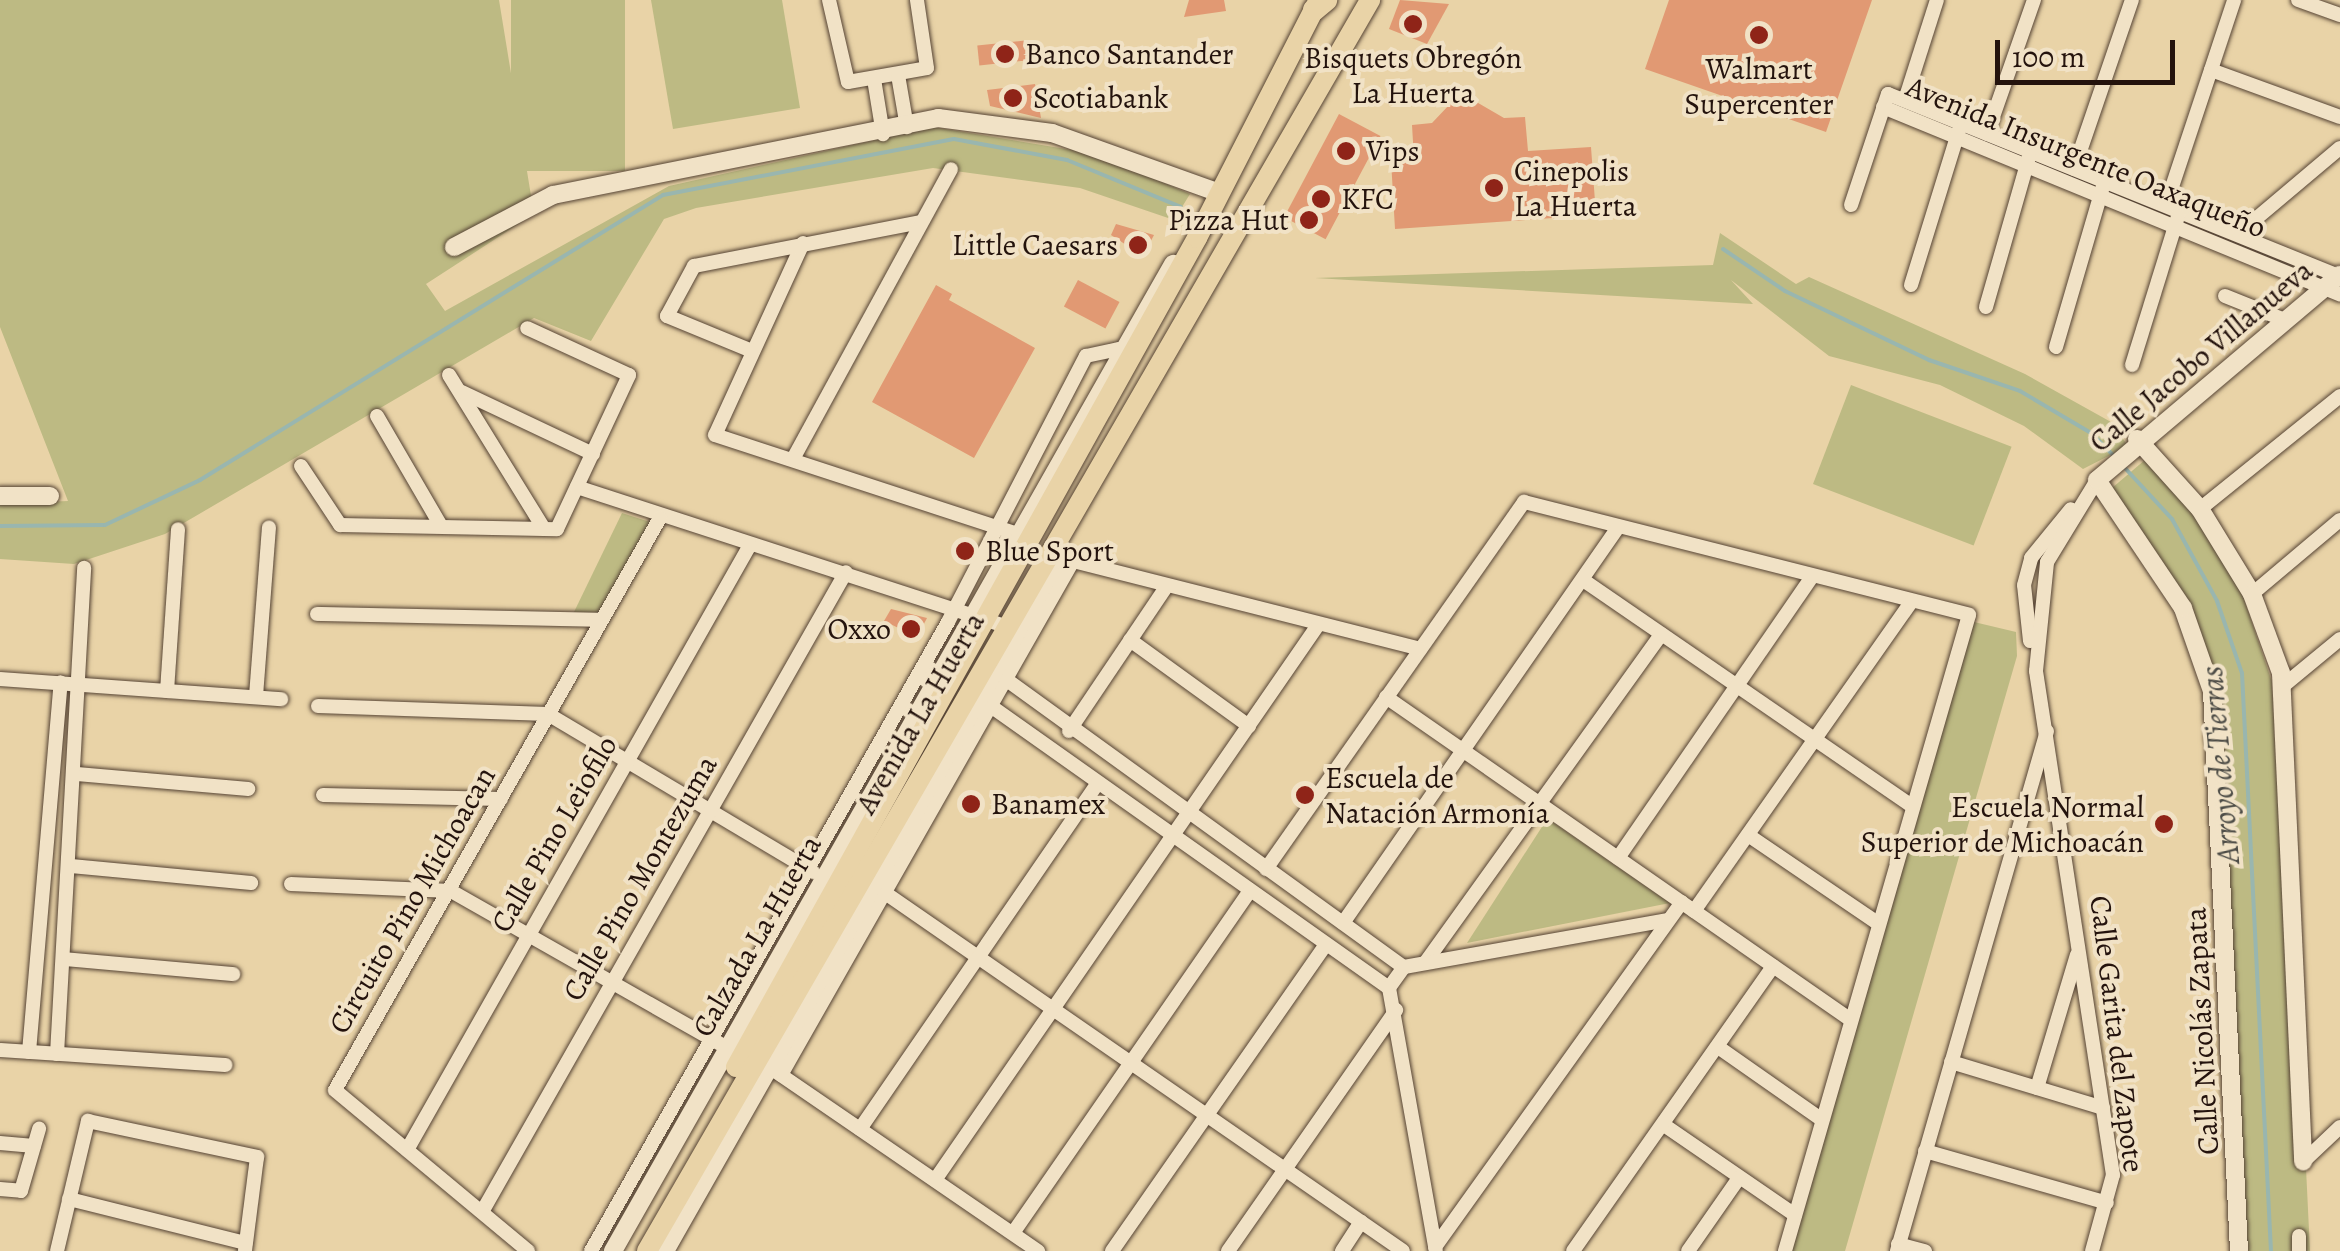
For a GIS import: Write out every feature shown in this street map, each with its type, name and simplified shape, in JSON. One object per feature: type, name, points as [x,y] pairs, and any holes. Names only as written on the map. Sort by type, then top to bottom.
[{"type":"main road","name":"Avenida La Huerta","points":[[979,618],[1195,300],[1370,0]]},
{"type":"main road","name":"Avenida La Huerta","points":[[632,1251],[748,1057],[873,884],[977,671],[979,618],[1198,238],[1320,3]]},
{"type":"main road","name":"Avenida La Huerta","points":[[647,1251],[748,1057],[822,877],[977,671]]},
{"type":"street","points":[[828,0],[844,81],[898,74],[928,63],[917,0]]},
{"type":"street","points":[[1905,100],[1937,0]]},
{"type":"street","points":[[1987,134],[2034,0]]},
{"type":"street","points":[[2074,169],[2132,0]]},
{"type":"street","points":[[2132,365],[2211,70],[2234,0]]},
{"type":"street","points":[[2298,0],[2340,15]]},
{"type":"street","points":[[2211,70],[2340,117]]},
{"type":"street","points":[[898,74],[907,127]]},
{"type":"street","points":[[874,79],[883,134]]},
{"type":"street","name":"Avenida Insurgente Oaxaqueño","points":[[2102,188],[2074,169],[2029,159],[1987,134],[1958,131],[1888,94],[1884,108],[1958,131],[2102,188],[2239,233],[2338,281]]},
{"type":"street","points":[[1852,204],[1884,108]]},
{"type":"street","points":[[454,248],[553,195],[883,134],[938,118],[1052,133],[1220,193]]},
{"type":"street","points":[[1911,286],[1958,131]]},
{"type":"street","points":[[2239,233],[2340,148]]},
{"type":"street","points":[[1986,307],[2029,159]]},
{"type":"street","points":[[793,459],[951,169]]},
{"type":"street","points":[[2056,348],[2102,188]]},
{"type":"street","name":"Avenida Insurgente Oaxaqueño","points":[[2174,213],[2338,281]]},
{"type":"street","points":[[752,351],[668,316],[694,266],[920,222]]},
{"type":"street","name":"Calzada La Huerta","points":[[665,1251],[822,877],[979,618],[1006,529],[1119,349],[1198,238]]},
{"type":"street","points":[[803,244],[716,436],[1006,529]]},
{"type":"street","name":"Calle Jacobo Villanueva","points":[[2100,476],[2133,442],[2338,281]]},
{"type":"street","points":[[2225,296],[2285,320]]},
{"type":"street","points":[[748,1057],[873,884],[977,671],[1184,335],[1195,300]]},
{"type":"street","points":[[302,466],[340,525],[556,529],[629,375],[527,328]]},
{"type":"street","points":[[449,375],[544,528]]},
{"type":"street","points":[[461,392],[593,454]]},
{"type":"street","points":[[2200,509],[2340,396]]},
{"type":"street","points":[[377,416],[440,526]]},
{"type":"street","points":[[2133,442],[2200,509],[2252,594],[2282,686],[2304,1162]]},
{"type":"street","name":"Calle Garita del Zapote","points":[[2092,1251],[2112,1175],[2049,726],[2036,671],[2032,587],[2049,527],[2076,505],[2100,476]]},
{"type":"street","name":"Calle Nicolás Zapata","points":[[2100,476],[2183,608],[2212,691],[2240,1251]]},
{"type":"street","points":[[577,487],[660,518],[846,572],[979,618]]},
{"type":"street","points":[[2,492],[50,496]]},
{"type":"street","points":[[1266,869],[1524,502],[1969,614],[1908,804],[1785,1251]]},
{"type":"street","name":"Circuito Pino Michoacan","points":[[528,1251],[335,1090],[451,892],[660,518]]},
{"type":"street","points":[[2252,594],[2340,520]]},
{"type":"street","points":[[256,696],[269,527]]},
{"type":"street","points":[[1343,923],[1618,527]]},
{"type":"street","points":[[167,692],[178,529]]},
{"type":"street","name":"Calle Pino Leiofilo","points":[[407,1150],[750,545]]},
{"type":"street","points":[[977,671],[1073,561],[1166,588],[1420,649]]},
{"type":"street","points":[[57,1054],[78,774],[84,568]]},
{"type":"street","name":"Calle Pino Montezuma","points":[[482,1212],[846,572]]},
{"type":"street","points":[[1618,858],[1812,576]]},
{"type":"street","points":[[1583,580],[1908,804]]},
{"type":"street","points":[[1069,731],[1166,588]]},
{"type":"street","points":[[1389,988],[1404,968],[1667,920],[1688,907],[1748,834],[1911,602]]},
{"type":"street","points":[[317,614],[602,620]]},
{"type":"street","points":[[935,1180],[1318,625]]},
{"type":"street","points":[[1425,963],[1661,634]]},
{"type":"street","points":[[2282,686],[2340,639]]},
{"type":"street","points":[[1130,640],[1249,726]]},
{"type":"street","points":[[977,671],[1069,731],[1404,968]]},
{"type":"street","points":[[977,671],[1097,784],[1389,988],[1396,1010],[1435,1249]]},
{"type":"street","points":[[0,679],[281,699]]},
{"type":"street","points":[[29,1052],[61,682]]},
{"type":"street","points":[[1386,697],[1848,1018]]},
{"type":"street","points":[[318,706],[548,714],[822,877]]},
{"type":"street","points":[[1924,1251],[1898,1247],[2049,726]]},
{"type":"street","points":[[78,774],[248,790]]},
{"type":"street","points":[[860,1129],[1097,784]]},
{"type":"street","points":[[323,796],[501,799]]},
{"type":"street","points":[[1748,834],[1876,922]]},
{"type":"street","points":[[70,866],[251,883]]},
{"type":"street","points":[[292,884],[451,892],[748,1057],[1038,1251]]},
{"type":"street","points":[[873,884],[1403,1251]]},
{"type":"street","points":[[1012,1233],[1249,892]]},
{"type":"street","points":[[1435,1249],[1667,920]]},
{"type":"street","points":[[1112,1251],[1325,946]]},
{"type":"street","points":[[2038,1088],[2079,948]]},
{"type":"street","points":[[64,958],[233,974]]},
{"type":"street","points":[[1574,1251],[1773,966]]},
{"type":"street","points":[[1228,1251],[1396,1010]]},
{"type":"street","points":[[1718,1048],[1821,1119]]},
{"type":"street","points":[[0,1050],[226,1065]]},
{"type":"street","name":"Calzada La Huerta","points":[[591,1251],[748,1057]]},
{"type":"street","name":"Calzada La Huerta","points":[[613,1251],[748,1057]]},
{"type":"street","points":[[1951,1062],[2103,1108]]},
{"type":"street","points":[[57,1251],[69,1199],[88,1121],[257,1157],[246,1247],[69,1199]]},
{"type":"street","points":[[1664,1125],[1794,1215]]},
{"type":"street","points":[[2304,1162],[2340,1127]]},
{"type":"street","points":[[0,1190],[21,1191],[39,1129]]},
{"type":"street","points":[[0,1144],[34,1146]]},
{"type":"street","points":[[1924,1152],[2106,1203]]},
{"type":"street","points":[[1688,1251],[1739,1178]]},
{"type":"street","points":[[1342,1251],[1362,1222]]},
{"type":"shaded area","points":[[0,0],[499,0],[534,214],[426,284],[445,311],[669,186],[933,127],[1096,154],[1190,194],[1174,220],[1080,188],[933,168],[696,208],[664,219],[591,341],[534,318],[165,534],[74,564],[0,559],[0,504],[68,501],[0,327]]},
{"type":"shaded area","points":[[511,0],[625,0],[625,171],[511,171]]},
{"type":"shaded area","points":[[651,0],[782,0],[800,108],[673,129]]},
{"type":"shaded area","points":[[1720,233],[1796,284],[1809,277],[2025,374],[2111,422],[2128,446],[2083,469],[2024,426],[1940,385],[1829,356],[1731,280],[1753,304],[1315,278],[1713,265]]},
{"type":"shaded area","points":[[1851,385],[2012,447],[1974,546],[1813,484]]},
{"type":"shaded area","points":[[2146,459],[2197,514],[2242,593],[2272,682],[2295,1159],[2306,1168],[2310,1251],[2245,1251],[2222,719],[2186,604],[2112,488]]},
{"type":"shaded area","points":[[622,513],[653,523],[602,613],[574,612]]},
{"type":"shaded area","points":[[1974,622],[2016,632],[2017,656],[1845,1251],[1792,1251]]},
{"type":"shaded area","points":[[1548,819],[1670,903],[1467,943]]},
{"type":"building","points":[[1189,0],[1224,0],[1226,11],[1184,17]]},
{"type":"building","name":"Bisquets Obregón La Huerta","points":[[1400,0],[1449,4],[1427,44],[1389,29]]},
{"type":"building","name":"Walmart Supercenter","points":[[1669,0],[1872,0],[1826,132],[1645,69]]},
{"type":"building","name":"Banco Santander","points":[[1030,40],[1032,60],[979,65],[977,46]]},
{"type":"building","name":"Scotiabank","points":[[1035,84],[1041,118],[990,106],[987,90]]},
{"type":"building","name":"Cinepolis La Huerta","points":[[1473,100],[1504,118],[1525,117],[1528,151],[1591,147],[1596,215],[1395,229],[1391,160],[1414,159],[1412,125],[1432,123],[1450,104]]},
{"type":"building","points":[[1339,114],[1380,136],[1326,239],[1284,217]]},
{"type":"building","name":"Little Caesars","points":[[1116,224],[1154,235],[1143,256],[1111,235]]},
{"type":"building","points":[[1078,280],[1119,302],[1105,329],[1064,306]]},
{"type":"building","points":[[936,285],[952,294],[949,300],[1035,348],[974,458],[872,402]]},
{"type":"building","name":"Oxxo","points":[[891,609],[927,618],[917,637],[884,621]]},
{"type":"waterway","points":[[0,526],[105,525],[200,480],[663,195],[954,139],[1067,160],[1181,207]]},
{"type":"waterway","name":"Arroyo de Tierras","points":[[1723,249],[1785,291],[1929,360],[2020,391],[2091,433],[2114,456]]},
{"type":"waterway","name":"Arroyo de Tierras","points":[[2124,467],[2172,519],[2217,601],[2242,673],[2271,1251]]},
{"type":"place","name":"Bisquets Obregón La Huerta","points":[[1413,24]]},
{"type":"place","name":"Walmart Supercenter","points":[[1759,35]]},
{"type":"place","name":"Banco Santander","points":[[1005,54]]},
{"type":"place","name":"Scotiabank","points":[[1013,98]]},
{"type":"place","name":"Vips","points":[[1346,151]]},
{"type":"place","name":"Cinepolis La Huerta","points":[[1494,188]]},
{"type":"place","name":"KFC","points":[[1321,199]]},
{"type":"place","name":"Pizza Hut","points":[[1309,220]]},
{"type":"place","name":"Little Caesars","points":[[1138,245]]},
{"type":"place","name":"Blue Sport","points":[[965,551]]},
{"type":"place","name":"Oxxo","points":[[911,629]]},
{"type":"place","name":"Escuela de Natación Armonía","points":[[1305,795]]},
{"type":"place","name":"Banamex","points":[[971,804]]},
{"type":"place","name":"Escuela Normal Superior de Michoacán","points":[[2164,824]]}]
